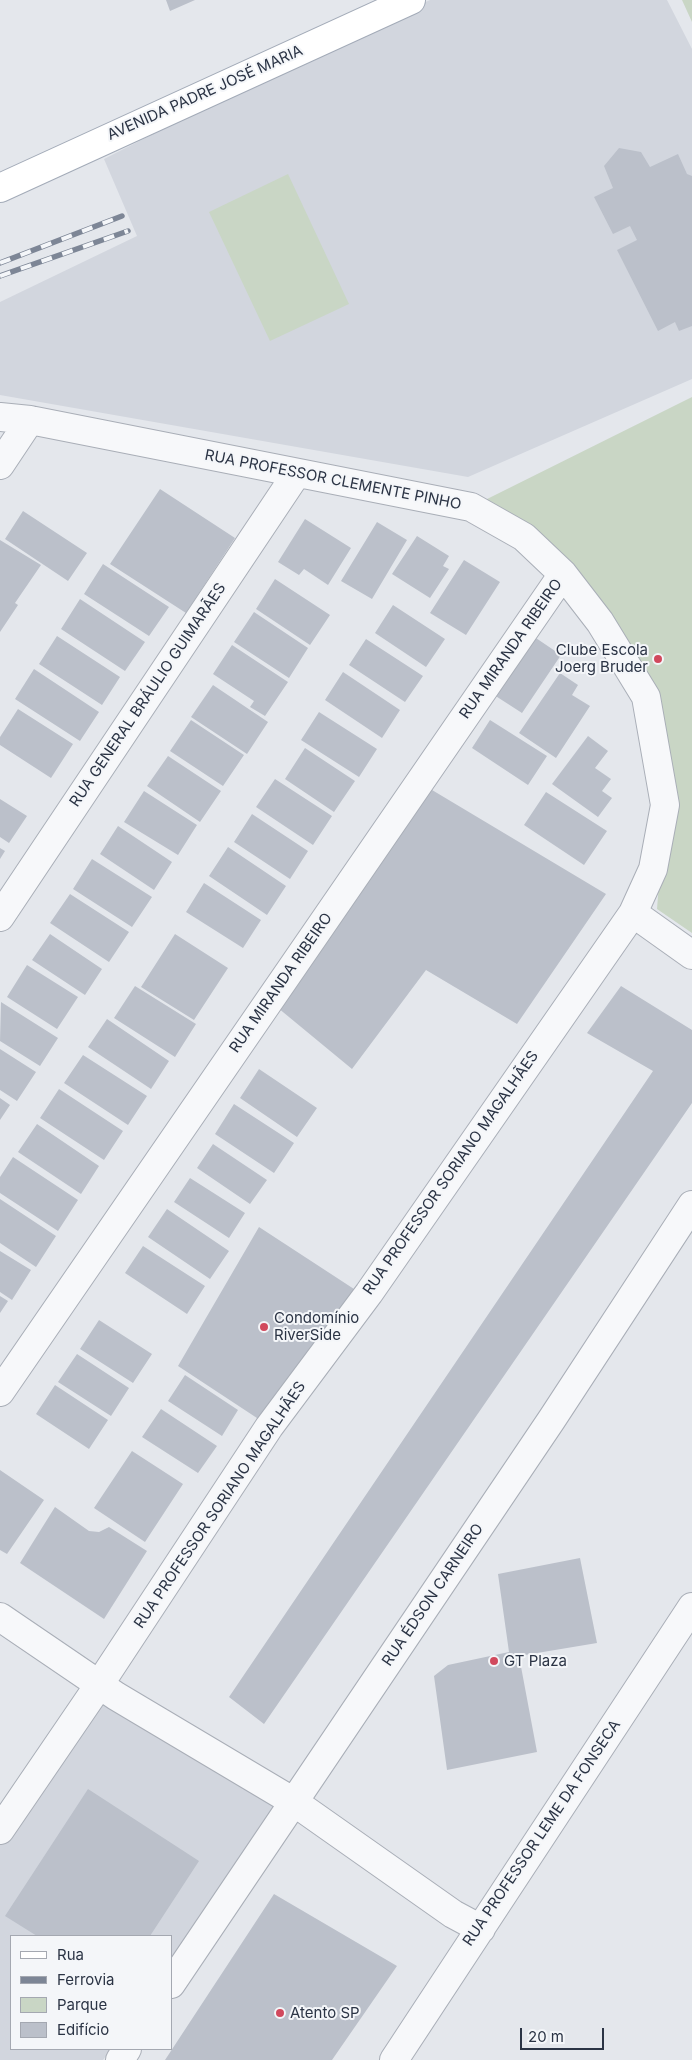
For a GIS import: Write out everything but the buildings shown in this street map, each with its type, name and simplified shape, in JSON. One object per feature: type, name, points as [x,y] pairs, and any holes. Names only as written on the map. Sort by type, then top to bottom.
[{"type":"main road","name":"AVENIDA PADRE JOSÉ MARIA","points":[[0,188],[411,0]]},
{"type":"street","name":"RUA PROFESSOR CLEMENTE PINHO","points":[[0,417],[30,420],[471,507],[524,537],[563,574],[600,622],[646,697],[665,805],[653,869],[633,913]]},
{"type":"street","points":[[0,465],[30,420]]},
{"type":"street","name":"RUA GENERAL BRÁULIO GUIMARÃES","points":[[0,917],[297,473]]},
{"type":"street","name":"RUA MIRANDA RIBEIRO","points":[[0,1392],[563,574]]},
{"type":"street","points":[[633,913],[692,955]]},
{"type":"street","name":"RUA PROFESSOR SORIANO MAGALHÃES","points":[[0,1830],[269,1428],[369,1293],[633,913]]},
{"type":"street","name":"RUA ÉDSON CARNEIRO","points":[[172,1983],[557,1410],[692,1205]]},
{"type":"street","name":"RUA PROFESSOR LEME DA FONSECA","points":[[394,2060],[692,1607]]},
{"type":"street","points":[[0,1617],[99,1684],[294,1802],[453,1914],[481,1930]]},
{"type":"shaded area","points":[[430,0],[667,0],[692,49],[692,379],[468,477],[0,395],[0,302],[137,236],[104,159],[283,68]]},
{"type":"shaded area","points":[[99,1685],[294,1802],[172,1967],[172,1935],[10,1935],[10,2050],[110,2050],[103,2060],[0,2060],[0,1830]]},
{"type":"green space","points":[[682,0],[692,0],[692,22]]},
{"type":"green space","points":[[288,174],[349,304],[270,341],[209,212]]},
{"type":"green space","name":"Clube Escola Joerg Bruder","points":[[692,397],[692,933],[657,909],[665,805],[646,697],[600,622],[471,507]]},
{"type":"railway","points":[[0,263],[122,216]]},
{"type":"railway","points":[[0,276],[128,231]]},
{"type":"place","name":"Clube Escola Joerg Bruder","points":[[658,659]]},
{"type":"place","name":"Condomínio RiverSide","points":[[264,1327]]},
{"type":"place","name":"GT Plaza","points":[[494,1661]]},
{"type":"place","name":"Atento SP","points":[[280,2013]]}]
